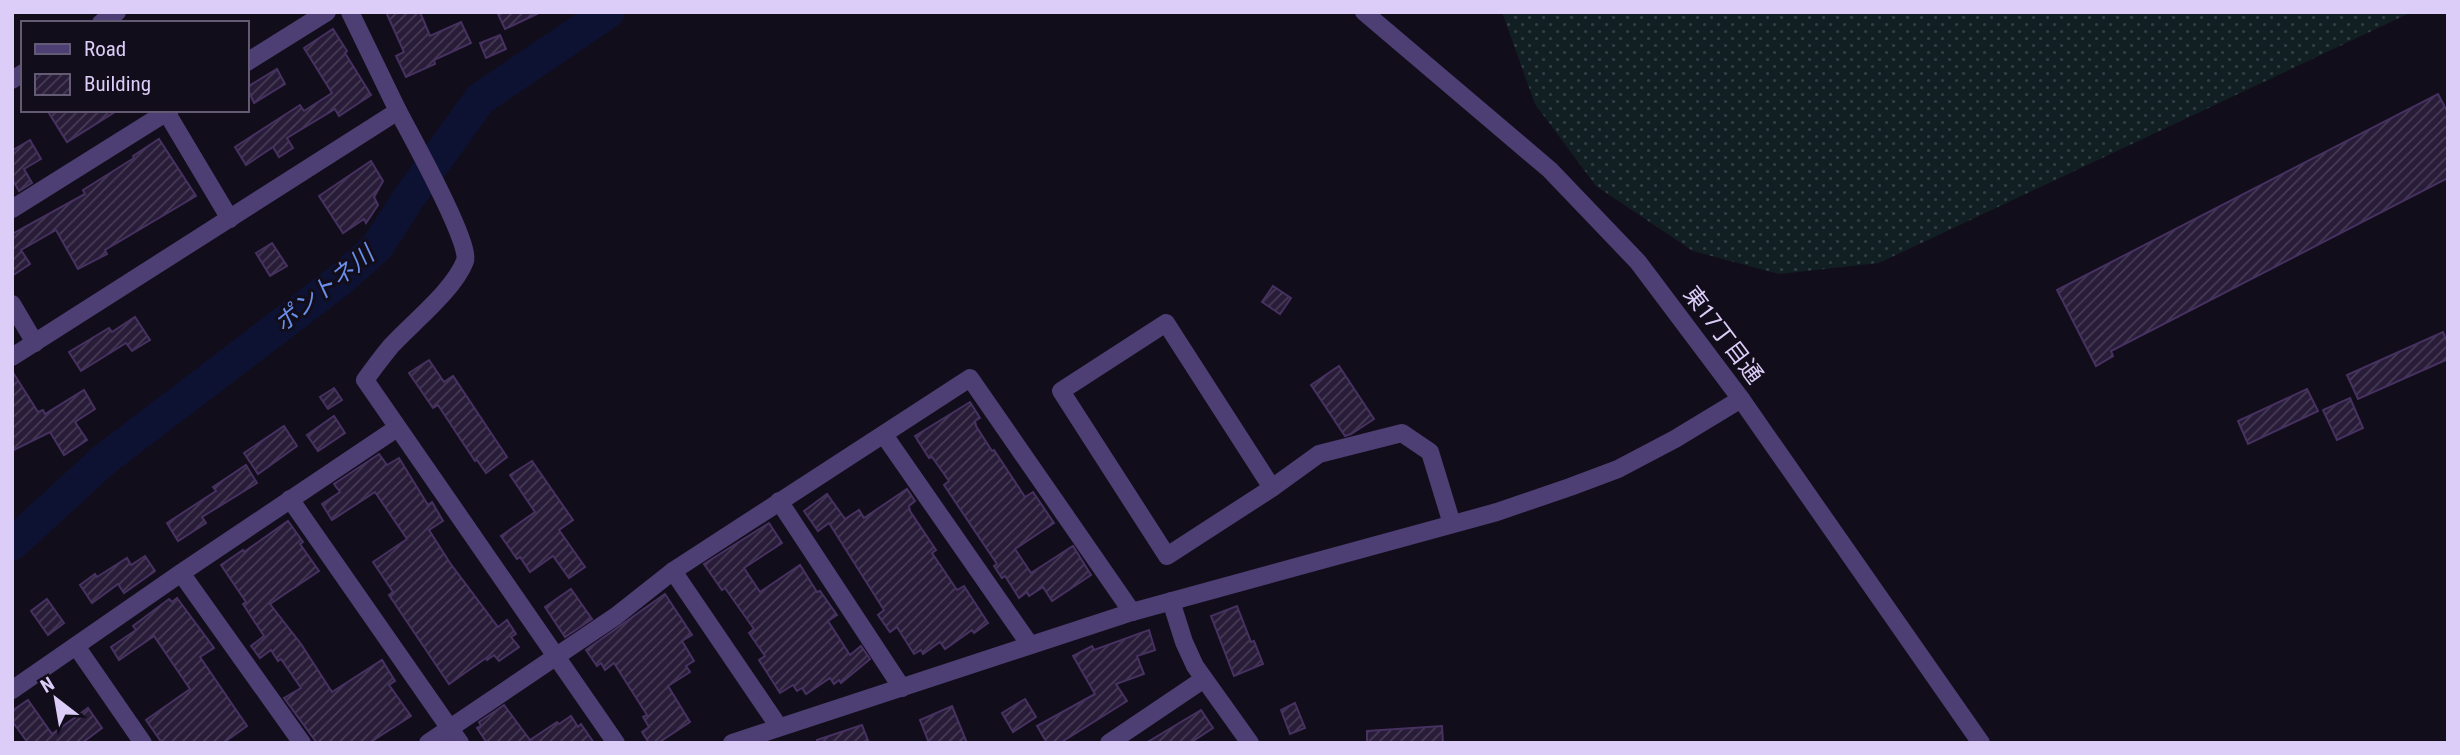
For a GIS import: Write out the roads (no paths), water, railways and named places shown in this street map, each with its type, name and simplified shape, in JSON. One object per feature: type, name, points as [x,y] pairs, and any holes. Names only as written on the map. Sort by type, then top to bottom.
[{"type":"street","points":[[248,61],[327,12]]},
{"type":"street","points":[[350,12],[442,198],[465,247],[467,260],[451,284],[390,347],[365,380],[616,743]]},
{"type":"street","name":"東17丁目通","points":[[1364,12],[1550,170],[1639,262],[1741,399],[1981,743]]},
{"type":"street","points":[[12,358],[398,111]]},
{"type":"street","points":[[12,209],[165,112]]},
{"type":"street","points":[[168,112],[230,219]]},
{"type":"street","points":[[12,304],[35,343]]},
{"type":"street","points":[[1272,488],[1166,323],[1061,391],[1167,556],[1272,488],[1319,454],[1402,433],[1430,452],[1452,524]]},
{"type":"street","points":[[428,743],[455,735],[556,656],[616,616],[673,571],[970,379],[1132,612]]},
{"type":"street","points":[[732,743],[773,734],[1132,612],[1497,512],[1618,469],[1675,439],[1741,399]]},
{"type":"street","points":[[12,690],[397,428]]},
{"type":"street","points":[[884,435],[1030,645]]},
{"type":"street","points":[[290,499],[455,735]]},
{"type":"street","points":[[779,501],[902,688]]},
{"type":"street","points":[[673,571],[773,734]]},
{"type":"street","points":[[181,573],[302,743]]},
{"type":"street","points":[[1171,601],[1184,642],[1204,679],[1250,743]]},
{"type":"street","points":[[76,646],[143,743]]},
{"type":"street","points":[[1109,743],[1204,679]]},
{"type":"waterway","name":"ポントネ川","points":[[12,544],[105,459],[340,280],[377,247],[480,99],[608,12]]}]
